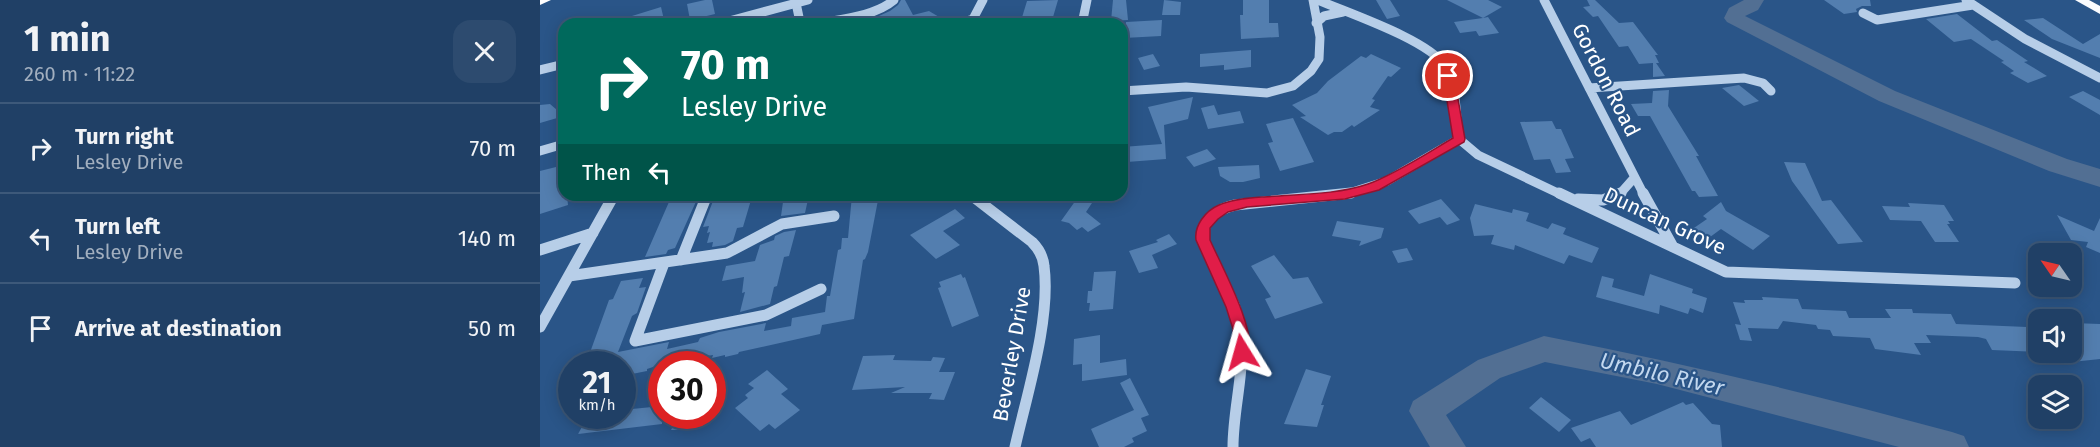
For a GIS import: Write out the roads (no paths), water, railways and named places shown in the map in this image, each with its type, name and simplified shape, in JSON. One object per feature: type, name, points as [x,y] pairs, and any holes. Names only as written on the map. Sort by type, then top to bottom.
[{"type":"main road","points":[[2081,0],[2100,11]]},
{"type":"street","points":[[740,18],[808,0]]},
{"type":"street","points":[[842,18],[885,8],[894,0]]},
{"type":"street","points":[[974,18],[983,0]]},
{"type":"street","points":[[1083,18],[1087,0]]},
{"type":"street","points":[[1128,91],[1194,87],[1261,94],[1285,90],[1299,82],[1319,60],[1320,46],[1313,0]]},
{"type":"street","points":[[1233,447],[1242,352],[1240,329],[1233,307],[1203,240],[1202,231],[1205,225],[1224,208],[1247,203],[1336,195],[1374,187],[1459,139],[1448,76],[1440,60],[1423,47],[1318,0]]},
{"type":"street","name":"Gordon Road","points":[[1544,0],[1627,160],[1634,178],[1673,248]]},
{"type":"street","points":[[1863,13],[1876,20],[1969,2],[2025,39],[2100,78]]},
{"type":"street","points":[[796,3],[799,18]]},
{"type":"street","points":[[1316,23],[1324,16],[1345,12]]},
{"type":"street","points":[[540,70],[558,66]]},
{"type":"street","points":[[1589,88],[1744,78],[1763,83],[1771,91]]},
{"type":"street","name":"Duncan Grove","points":[[1459,139],[1478,155],[1726,272],[2015,283]]},
{"type":"street","points":[[540,151],[558,146]]},
{"type":"street","points":[[1566,197],[1598,201],[1612,199],[1622,195],[1634,178]]},
{"type":"street","points":[[540,327],[611,201]]},
{"type":"street","points":[[681,260],[705,201]]},
{"type":"street","name":"Beverley Drive","points":[[979,201],[1029,240],[1040,251],[1045,263],[1042,319],[1015,447]]},
{"type":"street","points":[[569,276],[727,253],[782,224],[834,216]]},
{"type":"street","points":[[540,250],[593,233]]},
{"type":"street","points":[[664,263],[635,340],[766,315],[821,290]]},
{"type":"waterway","name":"Umbilo River","points":[[1754,0],[1751,6],[1736,12],[1734,18],[1887,96],[2058,165],[2100,178]]},
{"type":"waterway","name":"Umbilo River","points":[[1449,447],[1425,411],[1489,369],[1544,349],[1657,371],[1834,414],[1952,447]]}]
